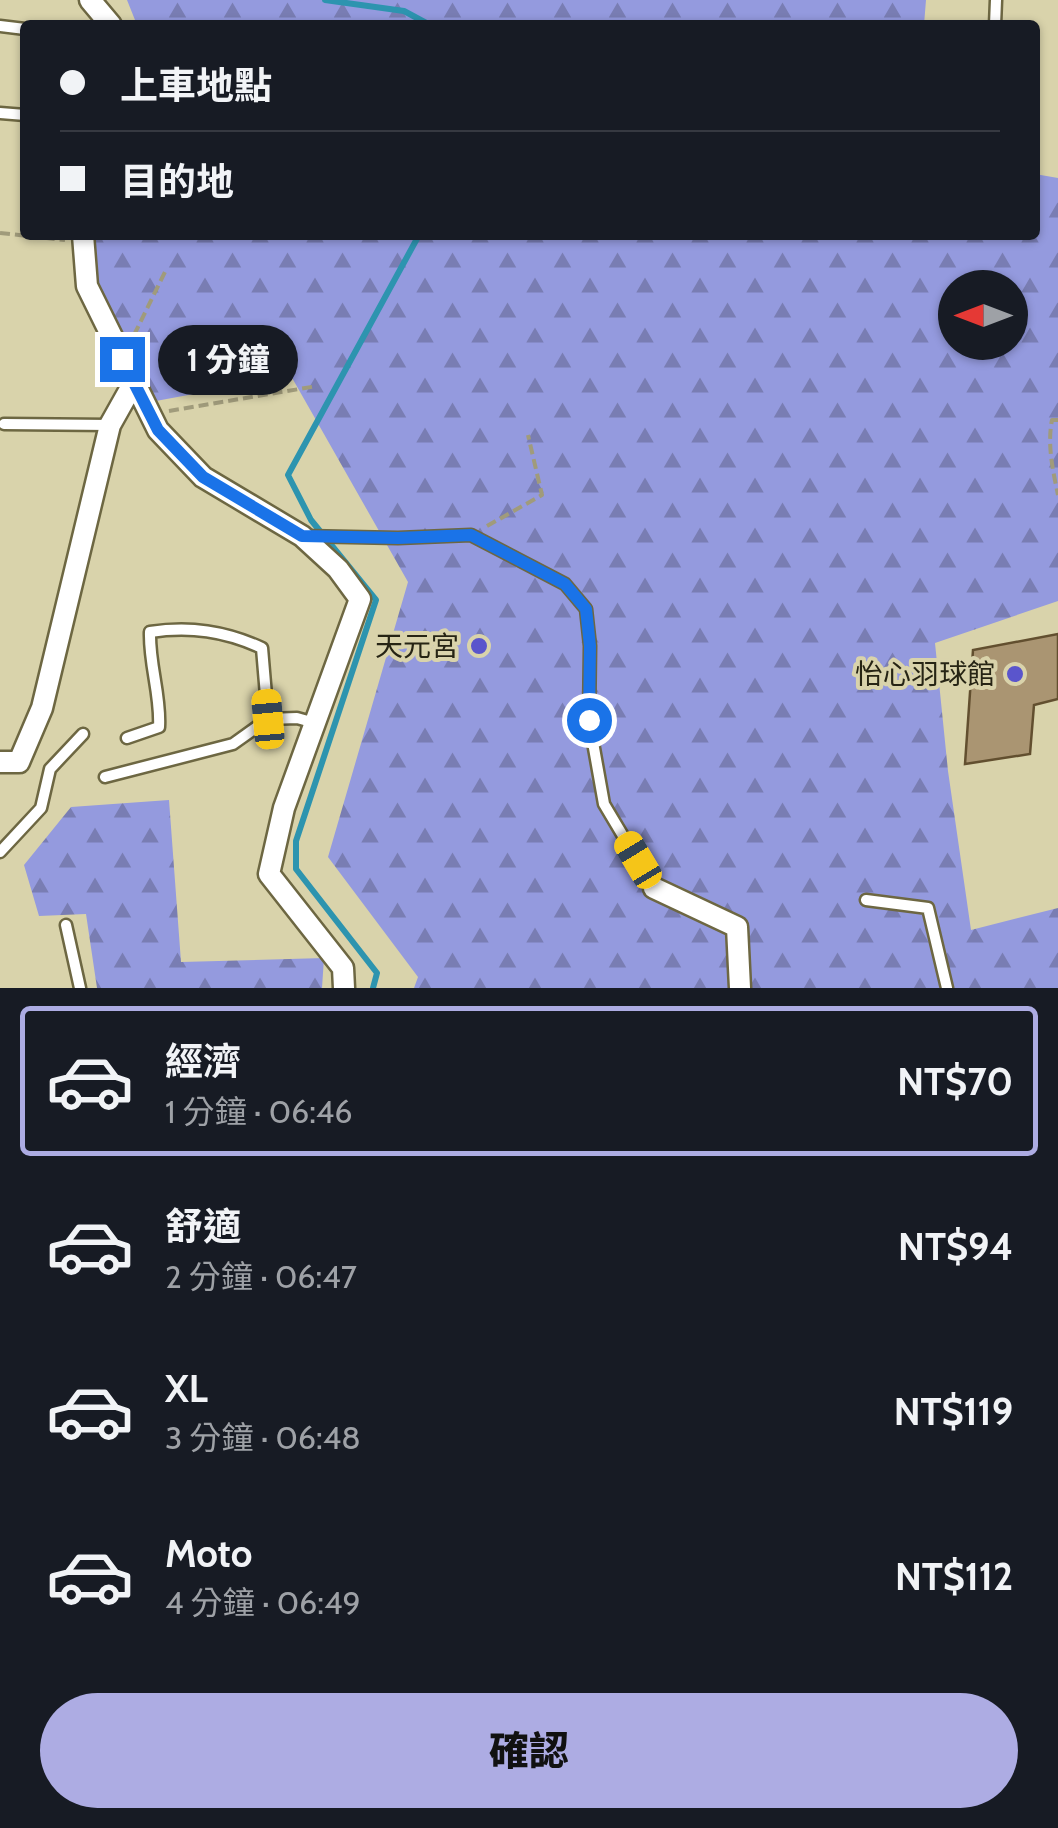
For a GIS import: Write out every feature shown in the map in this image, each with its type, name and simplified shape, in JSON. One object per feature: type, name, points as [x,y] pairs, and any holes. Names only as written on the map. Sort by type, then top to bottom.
[{"type":"street","points":[[90,0],[107,20]]},
{"type":"street","points":[[83,240],[87,286],[158,430],[203,477],[307,536],[360,599],[284,808],[269,874],[343,968],[344,988]]},
{"type":"street","points":[[0,762],[19,762],[42,708],[110,425],[133,384]]},
{"type":"street","points":[[654,888],[737,927],[740,988]]},
{"type":"lane","points":[[4,424],[110,425]]},
{"type":"lane","points":[[307,536],[471,535],[565,584],[586,609],[589,720],[604,804],[654,888]]},
{"type":"lane","points":[[127,738],[159,727],[161,702],[153,678],[150,632],[179,628],[233,635],[262,648],[268,719]]},
{"type":"lane","points":[[105,777],[233,744],[268,719],[297,718],[315,723]]},
{"type":"lane","points":[[0,852],[41,808],[50,769],[83,734]]},
{"type":"lane","points":[[866,900],[928,908],[947,988]]},
{"type":"lane","points":[[66,924],[80,988]]},
{"type":"path","points":[[122,359],[165,272]]},
{"type":"path","points":[[150,415],[317,386]]},
{"type":"path","points":[[1058,420],[1052,420],[1050,429],[1051,465],[1058,495]]},
{"type":"path","points":[[471,535],[542,495],[528,435]]},
{"type":"green space","points":[[127,0],[926,0],[924,20],[135,20]]},
{"type":"green space","points":[[1040,175],[1058,178],[1058,601],[935,643],[948,771],[971,930],[1058,908],[1058,988],[414,988],[418,977],[328,857],[408,582],[291,376],[145,403],[89,273],[96,240],[1040,240]]},
{"type":"green space","points":[[169,800],[181,962],[324,958],[322,988],[97,988],[86,914],[39,916],[24,865],[71,807]]},
{"type":"building","name":"怡心羽球館","points":[[1058,634],[1058,699],[1034,705],[1030,754],[965,764],[973,650]]},
{"type":"waterway","points":[[325,0],[404,11],[421,20]]},
{"type":"waterway","points":[[373,988],[377,973],[296,869],[296,841],[376,600],[311,520],[288,475],[416,240]]},
{"type":"place","name":"天元宮","points":[[479,646]]},
{"type":"place","name":"怡心羽球館","points":[[1015,674]]},
{"type":"route","points":[[122,359],[158,430],[203,477],[302,536],[471,535],[565,584],[586,609],[589,720]]}]
